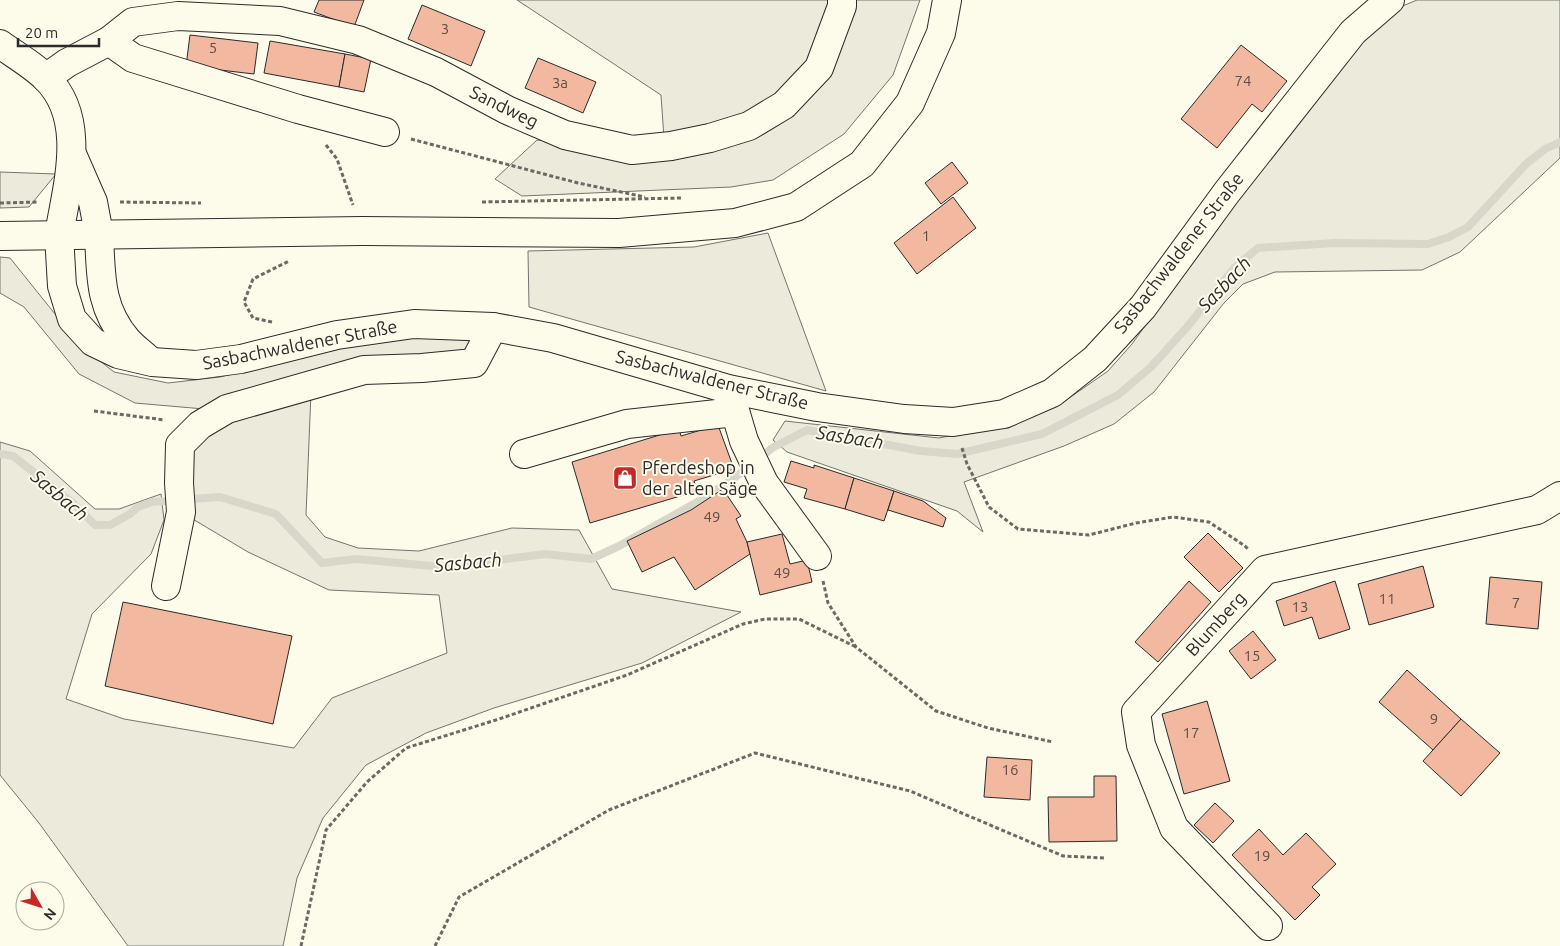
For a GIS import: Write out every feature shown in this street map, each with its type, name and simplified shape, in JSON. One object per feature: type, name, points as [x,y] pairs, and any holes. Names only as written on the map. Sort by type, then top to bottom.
[{"type":"main road","name":"Sandweg","points":[[46,78],[67,63],[109,42],[133,22],[178,16],[280,21],[358,40],[436,72],[508,110],[565,135],[632,150],[671,146],[710,138],[749,126],[784,105],[819,68],[842,6],[842,0]]},
{"type":"main road","points":[[0,236],[99,234],[362,218],[619,233],[735,223],[796,207],[862,164],[910,103],[941,33],[947,0]]},
{"type":"main road","name":"Sasbachwaldener Straße","points":[[59,235],[62,286],[72,319],[93,342],[118,354],[152,362],[196,365],[241,359],[337,335],[414,324],[493,327],[553,338],[731,400],[817,407],[904,419],[953,422],[1004,414],[1052,394],[1095,358],[1143,307],[1227,192],[1353,32],[1390,0]]},
{"type":"main road","points":[[109,42],[133,58],[298,109],[385,132]]},
{"type":"main road","points":[[0,44],[46,78],[62,99],[69,121],[72,154],[59,235]]},
{"type":"main road","points":[[72,154],[93,202],[99,234],[102,291],[111,317],[128,341],[152,362]]},
{"type":"main road","points":[[166,586],[181,512],[179,483],[180,446],[200,424],[227,409],[364,370],[422,368],[474,363],[493,327]]},
{"type":"main road","points":[[524,454],[627,424],[731,400],[744,441],[764,483],[817,556]]},
{"type":"main road","points":[[1265,570],[1537,510],[1560,496]]},
{"type":"main road","name":"Blumberg","points":[[1265,570],[1136,712],[1141,745],[1174,828],[1268,926]]},
{"type":"path","points":[[298,109],[337,159],[353,205],[362,218]]},
{"type":"path","points":[[385,132],[578,183],[653,198]]},
{"type":"path","points":[[479,202],[689,198]]},
{"type":"path","points":[[0,203],[64,202]]},
{"type":"path","points":[[93,202],[208,203]]},
{"type":"path","points":[[343,205],[353,205]]},
{"type":"path","points":[[353,205],[362,218]]},
{"type":"path","points":[[280,324],[252,318],[244,302],[253,279],[296,258]]},
{"type":"path","points":[[94,412],[200,424]]},
{"type":"path","points":[[962,447],[967,464],[989,507],[1018,529],[1089,535],[1136,523],[1173,517],[1209,522],[1245,546],[1265,570]]},
{"type":"path","points":[[817,556],[828,603],[856,647]]},
{"type":"path","points":[[301,946],[326,830],[367,782],[406,748],[500,719],[627,675],[743,624],[765,619],[799,620],[856,647],[936,711],[988,728],[1053,742]]},
{"type":"path","points":[[435,946],[459,897],[609,810],[755,753],[910,791],[1063,856],[1104,858]]},
{"type":"shaded area","points":[[517,0],[920,0],[893,75],[844,134],[773,180],[731,187],[522,196],[495,179],[537,140],[665,153],[661,95]]},
{"type":"shaded area","points":[[1417,0],[1560,0],[1560,158],[1460,252],[1422,270],[1275,272],[1243,284],[1224,303],[1154,392],[1114,424],[1064,446],[964,482],[983,532],[957,511],[787,452],[773,440],[785,421],[939,438],[980,430],[1062,403],[1108,371],[1132,344],[1236,199],[1361,39],[1393,10]]},
{"type":"shaded area","points":[[0,172],[56,174],[29,207],[0,208]]},
{"type":"shaded area","points":[[768,233],[826,391],[529,307],[528,251],[694,247]]},
{"type":"shaded area","points":[[0,257],[10,258],[80,345],[114,372],[168,383],[220,377],[359,343],[414,334],[478,337],[460,353],[204,409],[135,403],[79,374],[24,307],[0,293]]},
{"type":"shaded area","points":[[311,392],[306,515],[325,537],[358,548],[419,551],[512,528],[579,530],[612,589],[741,612],[642,663],[494,708],[426,733],[366,765],[323,818],[297,878],[283,946],[128,946],[39,823],[0,775],[0,442],[30,451],[95,509],[119,509],[161,494],[164,520],[151,554],[92,614],[66,699],[124,719],[294,748],[332,698],[447,653],[439,595],[329,590],[248,552],[186,515],[187,452],[208,423]]},
{"type":"building","points":[[319,0],[364,0],[354,27],[314,12]]},
{"type":"building","points":[[422,5],[485,31],[471,66],[408,39]]},
{"type":"building","points":[[190,35],[258,43],[254,74],[186,66]]},
{"type":"building","points":[[270,41],[345,54],[339,87],[264,73]]},
{"type":"building","points":[[1241,45],[1287,81],[1262,112],[1252,104],[1217,148],[1181,119]]},
{"type":"building","points":[[345,54],[371,59],[364,92],[339,87]]},
{"type":"building","points":[[538,58],[596,82],[583,113],[525,88]]},
{"type":"building","points":[[952,162],[968,183],[941,204],[925,183]]},
{"type":"building","points":[[953,197],[976,228],[917,274],[894,243]]},
{"type":"building","points":[[718,425],[734,469],[694,481],[697,491],[590,523],[572,462],[679,429],[681,436]]},
{"type":"building","points":[[791,461],[814,468],[814,465],[854,478],[845,509],[804,498],[807,489],[784,482]]},
{"type":"building","points":[[854,478],[894,491],[884,521],[845,509]]},
{"type":"building","points":[[723,489],[741,516],[736,519],[747,542],[750,554],[695,590],[674,557],[642,572],[627,541],[691,510]]},
{"type":"building","points":[[894,491],[923,501],[946,518],[943,527],[888,510]]},
{"type":"building","points":[[1208,533],[1243,568],[1219,592],[1184,557]]},
{"type":"building","points":[[782,534],[790,564],[807,560],[812,582],[760,595],[747,542]]},
{"type":"building","points":[[1423,566],[1434,607],[1369,625],[1358,584]]},
{"type":"building","points":[[1490,577],[1542,582],[1538,629],[1486,624]]},
{"type":"building","points":[[1189,581],[1211,602],[1158,662],[1135,642]]},
{"type":"building","points":[[1335,581],[1350,629],[1319,639],[1312,617],[1284,626],[1276,601]]},
{"type":"building","points":[[123,602],[292,636],[273,724],[105,686]]},
{"type":"building","points":[[1253,631],[1276,660],[1251,679],[1229,651]]},
{"type":"building","points":[[1407,670],[1461,719],[1433,750],[1379,702]]},
{"type":"building","points":[[1207,701],[1230,781],[1184,794],[1162,714]]},
{"type":"building","points":[[1461,719],[1500,753],[1461,796],[1423,761]]},
{"type":"building","points":[[987,757],[1032,760],[1030,800],[984,797]]},
{"type":"building","points":[[1094,776],[1116,776],[1117,841],[1049,842],[1048,797],[1094,797]]},
{"type":"building","points":[[1215,803],[1234,821],[1213,843],[1194,825]]},
{"type":"building","points":[[1259,829],[1283,855],[1306,833],[1336,864],[1312,887],[1320,895],[1295,920],[1232,855]]},
{"type":"waterway","name":"Sasbach","points":[[759,459],[772,448],[807,430],[921,451],[957,454],[1042,434],[1118,395],[1151,367],[1188,326],[1235,267],[1258,248],[1334,243],[1428,244],[1449,237],[1468,227],[1526,164],[1545,149],[1560,142]]},
{"type":"waterway","name":"Sasbach","points":[[0,454],[13,456],[74,504],[95,525],[110,525],[130,514],[138,507],[152,502],[220,497],[276,514],[322,563],[356,559],[443,567],[545,554],[591,559],[619,546],[699,501],[750,466]]},
{"type":"place","name":"Pferdeshop in der alten Säge","points":[[625,478]]}]
